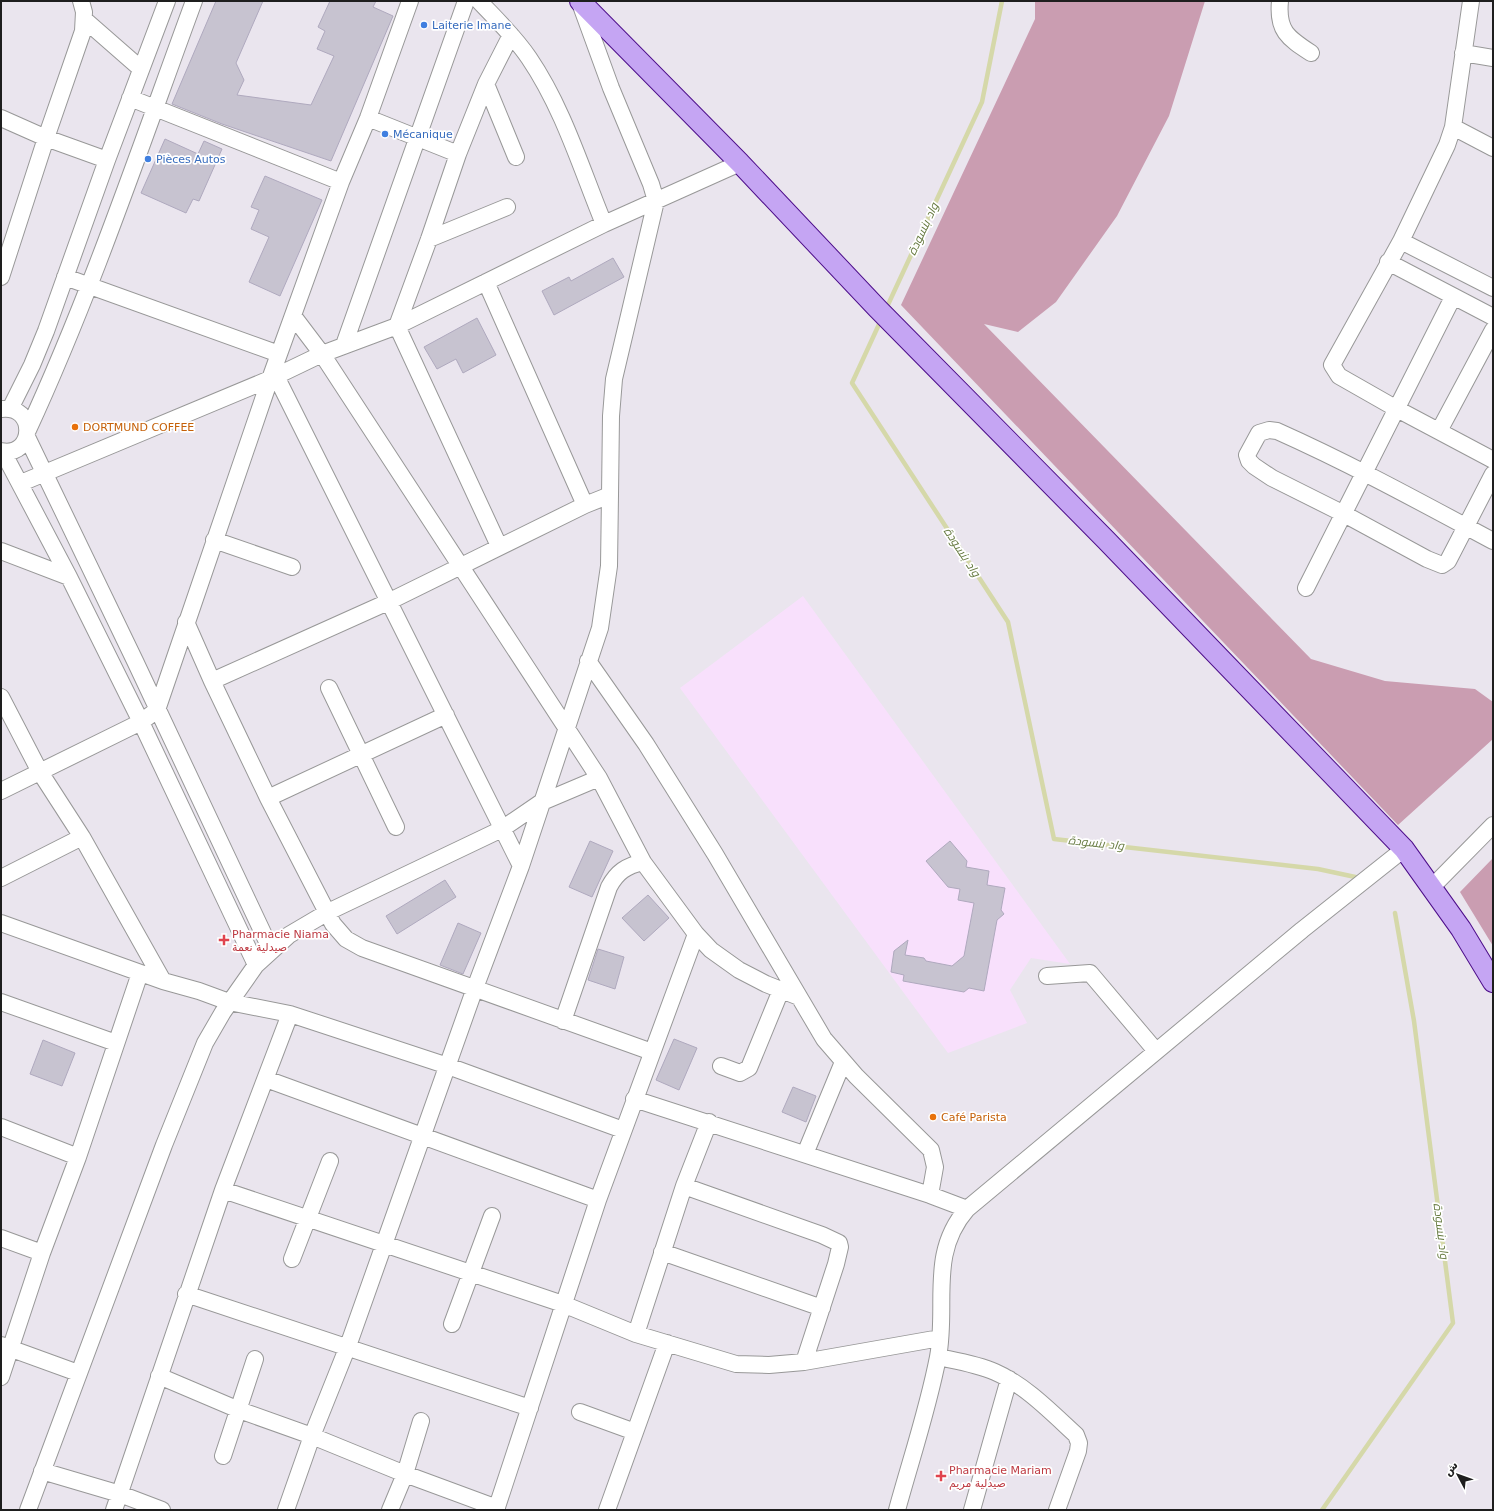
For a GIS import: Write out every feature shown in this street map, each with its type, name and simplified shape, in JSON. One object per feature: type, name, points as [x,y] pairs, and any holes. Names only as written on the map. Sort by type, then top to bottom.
[{"type":"main road","points":[[580,1],[740,163],[877,308],[1106,540],[1404,849],[1461,929],[1493,982]]},
{"type":"street","points":[[1,277],[46,138],[84,31],[85,20],[81,1]]},
{"type":"street","points":[[167,1],[107,160],[66,277],[32,365],[5,409],[22,416],[27,434],[45,474],[271,950]]},
{"type":"street","points":[[194,1],[89,286],[57,366],[23,444],[17,449],[2,451],[21,483],[69,576],[141,722],[256,965]]},
{"type":"street","points":[[1,791],[141,722],[157,710],[214,540],[273,377],[279,354],[294,317],[341,182],[368,118],[410,1]]},
{"type":"street","points":[[344,345],[466,1]]},
{"type":"street","points":[[479,1],[511,35],[528,56],[554,100],[604,224]]},
{"type":"street","points":[[286,1510],[312,1436],[348,1346],[422,1135],[521,866],[540,803],[600,628],[609,566],[611,416],[614,379],[656,201],[651,184],[611,88],[580,1]]},
{"type":"street","points":[[1280,1],[1279,17],[1283,30],[1293,40],[1311,53]]},
{"type":"street","points":[[1471,1],[1453,127],[1447,145],[1401,241],[1332,365],[1339,376],[1493,460]]},
{"type":"street","points":[[85,20],[141,69]]},
{"type":"street","points":[[499,546],[397,326],[458,154],[486,84],[511,35]]},
{"type":"street","points":[[1463,53],[1493,58]]},
{"type":"street","points":[[486,84],[516,157]]},
{"type":"street","points":[[130,98],[341,182]]},
{"type":"street","points":[[1,118],[46,138],[107,160]]},
{"type":"street","points":[[368,118],[458,154]]},
{"type":"street","points":[[1453,127],[1493,148]]},
{"type":"street","points":[[21,483],[273,377],[322,354],[397,326],[604,224],[740,163]]},
{"type":"street","points":[[429,239],[507,207]]},
{"type":"street","points":[[1401,241],[1493,288]]},
{"type":"street","points":[[1388,262],[1493,317]]},
{"type":"street","points":[[66,277],[279,354]]},
{"type":"street","points":[[486,282],[585,505]]},
{"type":"street","points":[[1306,588],[1365,474],[1453,297]]},
{"type":"street","points":[[294,317],[322,354],[599,778],[643,862],[696,934],[711,950],[731,965],[781,990],[799,997]]},
{"type":"street","points":[[1439,431],[1493,330]]},
{"type":"street","points":[[273,377],[446,715],[521,866]]},
{"type":"street","points":[[1493,474],[1465,526],[1448,561],[1441,564],[1427,559],[1344,514],[1272,478],[1254,466],[1249,461],[1247,455],[1254,438],[1259,432],[1263,430],[1277,431],[1365,474],[1465,526],[1493,541]]},
{"type":"street","points":[[212,681],[388,602],[499,546],[585,505],[610,495]]},
{"type":"street","points":[[214,540],[292,567]]},
{"type":"street","points":[[1,551],[69,576]]},
{"type":"street","points":[[186,622],[212,681],[268,798],[338,931],[350,942],[563,1021],[652,1052]]},
{"type":"street","points":[[588,661],[658,764],[714,854],[824,1039],[867,1088],[931,1150],[935,1167],[930,1195]]},
{"type":"street","points":[[329,688],[396,827]]},
{"type":"street","points":[[1,697],[40,772],[82,837],[163,981]]},
{"type":"street","points":[[268,798],[446,715]]},
{"type":"street","points":[[28,1510],[164,1145],[203,1048],[229,1002],[256,965],[294,931],[328,912],[502,829],[540,803],[599,778]]},
{"type":"street","points":[[1432,887],[1493,825]]},
{"type":"street","points":[[1,878],[82,837]]},
{"type":"street","points":[[897,1510],[924,1414],[938,1357],[945,1246],[954,1227],[967,1209],[1302,930],[1404,849]]},
{"type":"street","points":[[563,1021],[609,887],[620,872],[628,866],[643,862]]},
{"type":"street","points":[[1,923],[163,981],[199,991],[229,1002],[290,1014],[448,1066],[623,1130]]},
{"type":"street","points":[[159,1376],[240,1410],[312,1436],[496,1509],[598,1200],[696,934]]},
{"type":"street","points":[[1,1377],[6,1346],[78,1157],[140,973]]},
{"type":"street","points":[[1047,976],[1090,973],[1156,1051]]},
{"type":"street","points":[[721,1066],[740,1073],[749,1068],[781,990]]},
{"type":"street","points":[[1,1002],[116,1043]]},
{"type":"street","points":[[114,1510],[222,1190],[290,1014]]},
{"type":"street","points":[[805,1154],[843,1062]]},
{"type":"street","points":[[266,1079],[598,1200]]},
{"type":"street","points":[[634,1099],[709,1122],[930,1195],[967,1209]]},
{"type":"street","points":[[636,1334],[684,1186],[709,1122]]},
{"type":"street","points":[[1,1127],[78,1157]]},
{"type":"street","points":[[292,1259],[330,1161]]},
{"type":"street","points":[[684,1186],[838,1242],[840,1248],[839,1255],[804,1362]]},
{"type":"street","points":[[222,1190],[308,1220],[564,1304],[636,1334],[736,1364],[770,1365],[804,1362],[940,1338]]},
{"type":"street","points":[[452,1324],[472,1274],[492,1216]]},
{"type":"street","points":[[1,1238],[42,1253]]},
{"type":"street","points":[[662,1252],[822,1308]]},
{"type":"street","points":[[186,1294],[348,1346],[530,1408]]},
{"type":"street","points":[[607,1510],[667,1343]]},
{"type":"street","points":[[6,1346],[78,1373]]},
{"type":"street","points":[[938,1357],[987,1369],[1009,1380],[1037,1401],[1078,1438],[1078,1451],[1057,1510]]},
{"type":"street","points":[[223,1456],[240,1410],[255,1359]]},
{"type":"street","points":[[972,1510],[1009,1380]]},
{"type":"street","points":[[580,1412],[635,1432]]},
{"type":"street","points":[[390,1510],[405,1474],[421,1421]]},
{"type":"street","points":[[42,1471],[120,1494],[162,1510]]},
{"type":"shaded area","points":[[1035,1],[1205,1],[1169,116],[1117,216],[1056,302],[1018,332],[984,324],[1311,659],[1385,681],[1475,689],[1493,702],[1493,739],[1398,825],[901,305],[1035,19]]},
{"type":"shaded area","points":[[803,596],[1070,964],[1031,958],[1010,990],[1027,1023],[948,1053],[680,688]]},
{"type":"shaded area","points":[[1493,858],[1493,946],[1460,892]]},
{"type":"building","points":[[216,1],[263,1],[236,63],[244,80],[237,95],[311,105],[334,56],[317,49],[325,31],[318,27],[330,1],[376,1],[373,7],[393,16],[331,161],[222,124],[172,104]]},
{"type":"building","points":[[165,139],[198,154],[204,141],[222,149],[199,201],[193,199],[186,213],[141,193]]},
{"type":"building","points":[[265,176],[322,200],[280,296],[249,282],[269,237],[251,229],[259,210],[251,207]]},
{"type":"building","points":[[613,258],[624,277],[554,315],[542,291],[569,277],[571,281]]},
{"type":"building","points":[[477,318],[496,355],[463,373],[456,359],[437,369],[424,347]]},
{"type":"building","points":[[590,841],[613,851],[592,897],[569,887]]},
{"type":"building","points":[[950,841],[967,861],[966,867],[989,871],[987,885],[1005,888],[1001,910],[1004,914],[997,920],[984,991],[969,988],[964,992],[903,981],[904,975],[891,972],[894,951],[908,940],[905,955],[924,958],[926,961],[952,966],[964,956],[974,903],[958,900],[960,889],[948,887],[926,861]]},
{"type":"building","points":[[445,880],[456,897],[397,934],[386,916]]},
{"type":"building","points":[[648,895],[669,918],[644,941],[622,918]]},
{"type":"building","points":[[458,923],[481,933],[463,974],[440,965]]},
{"type":"building","points":[[598,949],[624,957],[615,989],[588,980]]},
{"type":"building","points":[[674,1039],[697,1048],[679,1090],[656,1080]]},
{"type":"building","points":[[43,1040],[75,1053],[62,1086],[30,1074]]},
{"type":"building","points":[[793,1087],[816,1096],[806,1122],[782,1112]]},
{"type":"waterway","name":"واد بنسودة","points":[[886,309],[982,102],[1002,1]]},
{"type":"waterway","name":"واد بنسودة","points":[[881,320],[852,383],[1008,622],[1054,839],[1318,869],[1360,878]]},
{"type":"waterway","name":"واد بنسودة","points":[[1322,1510],[1453,1323],[1414,1021],[1395,913]]},
{"type":"place","name":"Laiterie Imane","points":[[424,25]]},
{"type":"place","name":"Mécanique","points":[[385,134]]},
{"type":"place","name":"Pièces Autos","points":[[148,159]]},
{"type":"place","name":"DORTMUND COFFEE","points":[[75,427]]},
{"type":"place","name":"Pharmacie Niama صيدلية نعمة","points":[[224,940]]},
{"type":"place","name":"Café Parista","points":[[933,1117]]},
{"type":"place","name":"Pharmacie Mariam صيدلية مريم","points":[[941,1476]]}]
